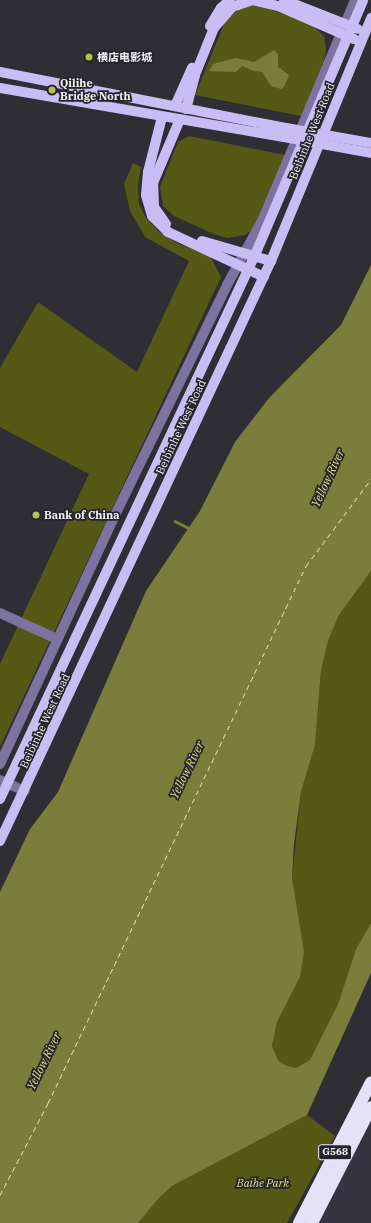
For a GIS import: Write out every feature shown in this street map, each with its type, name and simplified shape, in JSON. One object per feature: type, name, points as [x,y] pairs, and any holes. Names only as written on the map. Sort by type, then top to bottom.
[{"type":"highway","name":"G568","points":[[299,1223],[371,1082]]},
{"type":"highway","name":"G568","points":[[312,1223],[371,1107]]},
{"type":"main road","points":[[175,106],[212,21],[221,8],[230,0]]},
{"type":"main road","points":[[186,109],[195,75],[214,28],[232,7],[252,0],[278,6],[347,30],[366,32]]},
{"type":"main road","points":[[284,0],[347,30],[362,42]]},
{"type":"main road","name":"Beibinhe West Road","points":[[250,255],[347,30],[363,0]]},
{"type":"main road","name":"Beibinhe West Road","points":[[0,841],[25,791],[264,277],[371,18]]},
{"type":"main road","points":[[0,72],[175,106],[371,153]]},
{"type":"main road","points":[[0,88],[162,117],[371,143]]},
{"type":"main road","points":[[162,117],[147,180],[146,195],[152,216],[168,232],[264,277]]},
{"type":"main road","points":[[180,119],[153,183],[154,207],[168,226],[212,245],[271,261]]},
{"type":"main road","name":"Beibinhe West Road","points":[[0,799],[4,782],[244,267]]},
{"type":"street","points":[[347,30],[354,0]]},
{"type":"street","points":[[0,764],[57,639],[196,348],[227,285],[244,267],[250,255]]},
{"type":"street","points":[[0,612],[57,639]]},
{"type":"street","points":[[4,782],[25,791]]},
{"type":"shaded area","points":[[371,1076],[371,1223],[300,1223]]},
{"type":"green space","points":[[255,4],[310,23],[324,36],[326,49],[324,61],[301,116],[195,95],[225,22],[242,6]]},
{"type":"green space","points":[[189,136],[285,155],[255,228],[245,235],[227,238],[214,234],[174,216],[163,206],[160,187],[178,142]]},
{"type":"green space","points":[[133,163],[141,167],[138,186],[139,204],[146,218],[158,231],[177,243],[210,256],[221,277],[0,747],[0,664],[89,474],[0,427],[0,368],[38,302],[137,372],[189,261],[145,237],[130,211],[124,184]]},
{"type":"green space","points":[[371,571],[371,923],[356,949],[338,1004],[323,1035],[310,1060],[296,1068],[285,1065],[278,1060],[272,1046],[277,1022],[300,977],[292,878],[301,792],[315,745],[321,671],[328,641],[339,615]]},
{"type":"green space","name":"Baihe Park","points":[[307,1115],[335,1136],[287,1223],[138,1223],[159,1198],[172,1186]]},
{"type":"water","points":[[274,50],[278,54],[278,67],[289,75],[284,87],[281,89],[271,86],[262,72],[254,71],[242,66],[236,72],[209,71],[213,64],[236,58],[254,62]]},
{"type":"water","name":"Yellow River","points":[[371,265],[371,571],[339,615],[328,641],[321,671],[315,745],[301,792],[294,844],[292,878],[304,952],[300,977],[277,1022],[272,1046],[278,1060],[285,1065],[296,1068],[310,1060],[338,1004],[356,949],[371,923],[371,973],[307,1115],[172,1186],[159,1198],[138,1223],[0,1223],[0,892],[30,829],[58,792],[146,591],[200,511],[235,442],[269,398],[341,325]]},
{"type":"waterway","points":[[175,521],[191,529]]},
{"type":"ferry route","points":[[0,1195],[48,1103],[306,566],[371,479]]},
{"type":"place","name":"横店电影城","points":[[89,57]]},
{"type":"place","name":"Qilihe Bridge North","points":[[52,90]]},
{"type":"place","name":"Bank of China","points":[[36,515]]}]
